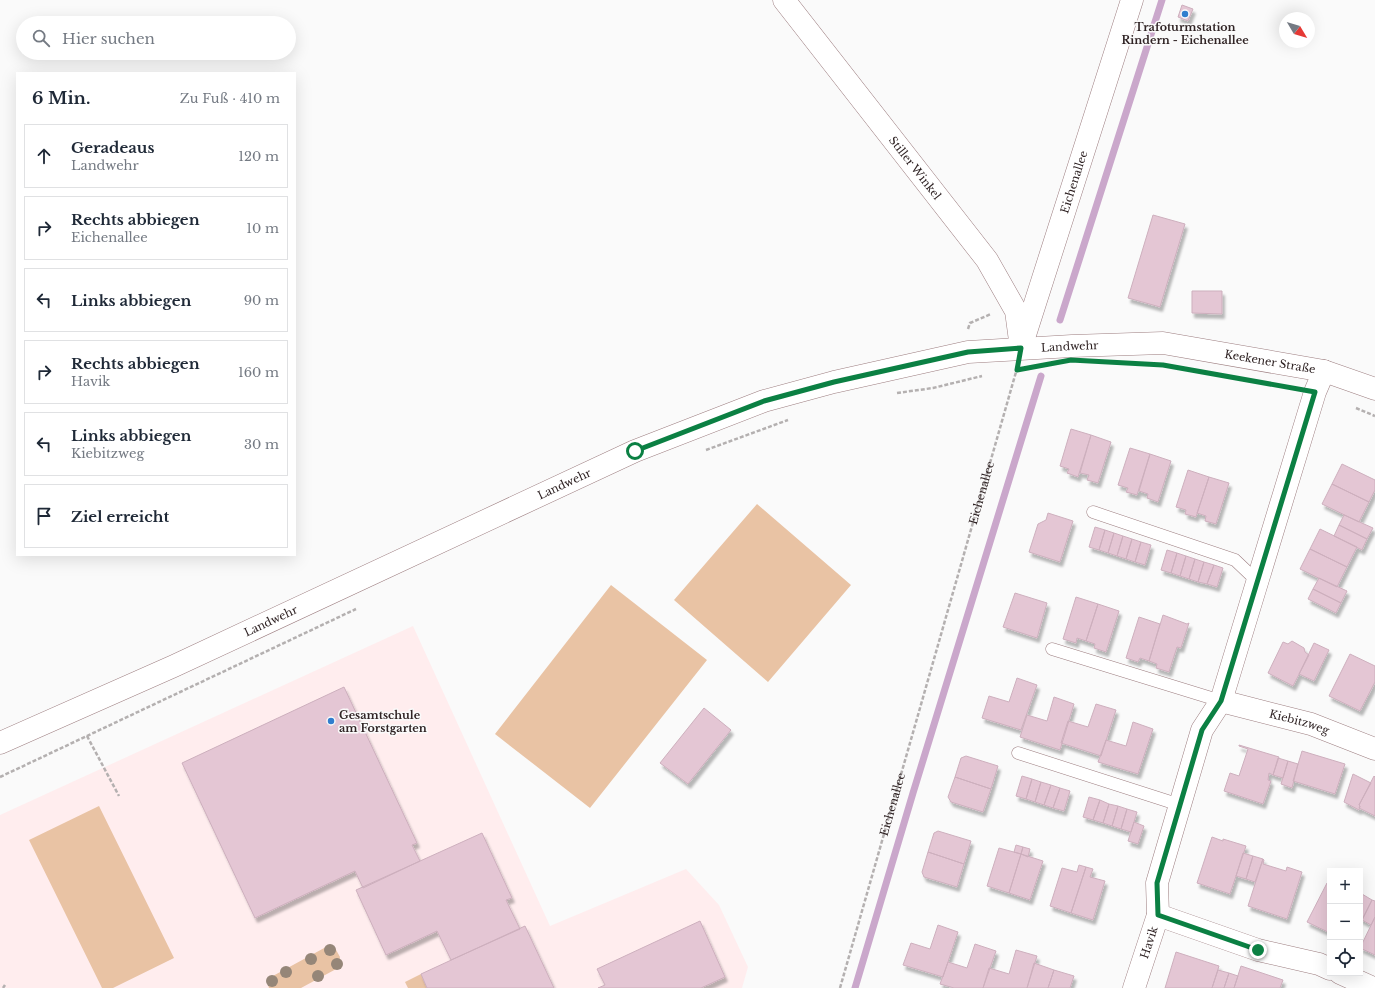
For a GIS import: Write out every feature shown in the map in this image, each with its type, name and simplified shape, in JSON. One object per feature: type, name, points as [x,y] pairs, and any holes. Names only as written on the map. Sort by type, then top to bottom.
[{"type":"street","name":"Stiller Winkel","points":[[784,0],[987,260],[1016,311],[1021,348]]},
{"type":"street","name":"Eichenallee","points":[[1021,348],[1132,0]]},
{"type":"street","name":"Landwehr","points":[[0,743],[174,666],[635,451],[764,401],[834,382],[968,352],[1021,348],[1163,342]]},
{"type":"street","name":"Keekener Straße","points":[[1163,342],[1324,371],[1375,389]]},
{"type":"street","name":"Havik","points":[[1134,988],[1158,915],[1157,883],[1202,730],[1221,701],[1315,392],[1324,371]]},
{"type":"street","name":"Kiebitzweg","points":[[1221,701],[1311,724],[1375,749]]},
{"type":"street","points":[[1158,915],[1258,950],[1319,964],[1327,968]]},
{"type":"street","points":[[1347,976],[1373,988]]},
{"type":"lane","points":[[1093,512],[1235,560],[1257,581]]},
{"type":"lane","points":[[1052,649],[1221,701]]},
{"type":"lane","points":[[1018,753],[1180,805]]},
{"type":"path","name":"Eichenallee","points":[[840,988],[1017,370],[1009,371]]},
{"type":"path","points":[[894,394],[933,388],[972,377],[987,375]]},
{"type":"path","points":[[1355,408],[1375,416]]},
{"type":"path","points":[[705,450],[795,418]]},
{"type":"path","points":[[0,777],[358,608]]},
{"type":"path","points":[[87,736],[119,796]]},
{"type":"shaded area","points":[[757,504],[851,585],[768,682],[674,600]]},
{"type":"shaded area","points":[[611,585],[707,660],[590,808],[495,734]]},
{"type":"shaded area","name":"Gesamtschule am Forstgarten","points":[[413,626],[550,926],[686,869],[719,905],[748,967],[742,988],[0,988],[0,815]]},
{"type":"shaded area","points":[[99,806],[174,958],[113,988],[102,988],[29,840]]},
{"type":"shaded area","points":[[326,947],[335,948],[340,957],[338,968],[301,988],[269,988],[268,985],[271,977]]},
{"type":"shaded area","points":[[421,974],[427,988],[408,988],[405,982]]},
{"type":"building","name":"Trafoturmstation Rindern - Eichenallee","points":[[1182,5],[1193,9],[1188,21],[1178,17]]},
{"type":"building","points":[[1153,215],[1185,224],[1160,307],[1128,298]]},
{"type":"building","points":[[1192,291],[1222,291],[1222,314],[1192,313]]},
{"type":"building","points":[[1071,429],[1091,435],[1078,477],[1067,473],[1069,469],[1060,466]]},
{"type":"building","points":[[1091,435],[1111,442],[1098,483],[1087,480],[1089,475],[1080,473]]},
{"type":"building","points":[[1130,448],[1150,454],[1137,495],[1126,492],[1128,488],[1118,485]]},
{"type":"building","points":[[1150,454],[1171,461],[1158,502],[1147,498],[1148,494],[1139,491]]},
{"type":"building","points":[[1342,464],[1375,480],[1375,490],[1369,502],[1332,484]]},
{"type":"building","points":[[1188,470],[1209,477],[1196,517],[1185,514],[1186,510],[1176,507]]},
{"type":"building","points":[[1209,477],[1229,483],[1216,524],[1205,521],[1206,516],[1197,513]]},
{"type":"building","points":[[1332,484],[1369,502],[1359,522],[1322,504]]},
{"type":"building","points":[[1048,513],[1073,521],[1060,562],[1029,552],[1038,524],[1046,520]]},
{"type":"building","points":[[1344,515],[1373,528],[1367,539],[1339,525]]},
{"type":"building","points":[[1339,525],[1367,539],[1362,550],[1334,536]]},
{"type":"building","points":[[1095,527],[1105,530],[1099,550],[1089,547]]},
{"type":"building","points":[[1320,529],[1357,547],[1347,567],[1310,549]]},
{"type":"building","points":[[1105,530],[1114,533],[1108,553],[1099,550]]},
{"type":"building","points":[[1114,533],[1123,536],[1117,556],[1108,553]]},
{"type":"building","points":[[1123,536],[1132,539],[1126,559],[1117,556]]},
{"type":"building","points":[[1132,539],[1141,542],[1135,562],[1126,559]]},
{"type":"building","points":[[1141,542],[1151,545],[1145,565],[1135,562]]},
{"type":"building","points":[[1310,549],[1347,567],[1337,587],[1300,569]]},
{"type":"building","points":[[1167,550],[1177,553],[1171,573],[1161,570]]},
{"type":"building","points":[[1177,553],[1186,556],[1180,576],[1171,573]]},
{"type":"building","points":[[1186,556],[1195,559],[1189,579],[1180,576]]},
{"type":"building","points":[[1195,559],[1204,562],[1198,582],[1189,579]]},
{"type":"building","points":[[1204,562],[1214,565],[1207,584],[1198,582]]},
{"type":"building","points":[[1214,565],[1223,568],[1217,587],[1207,584]]},
{"type":"building","points":[[1319,578],[1347,591],[1341,603],[1313,589]]},
{"type":"building","points":[[1313,589],[1341,603],[1336,613],[1308,599]]},
{"type":"building","points":[[1015,593],[1047,603],[1037,638],[1003,627]]},
{"type":"building","points":[[1076,597],[1098,604],[1086,641],[1077,638],[1076,643],[1063,639]]},
{"type":"building","points":[[1098,604],[1119,611],[1106,652],[1094,648],[1095,644],[1086,641]]},
{"type":"building","points":[[1163,615],[1187,624],[1189,623],[1181,648],[1177,647],[1169,672],[1156,668],[1157,664],[1149,661]]},
{"type":"building","points":[[1139,617],[1160,624],[1149,661],[1140,658],[1138,662],[1126,658]]},
{"type":"building","points":[[1292,641],[1304,648],[1305,652],[1309,655],[1293,686],[1268,673],[1283,642],[1288,644]]},
{"type":"building","points":[[1314,643],[1329,650],[1314,681],[1299,674]]},
{"type":"building","points":[[1350,654],[1375,666],[1375,682],[1360,711],[1329,696]]},
{"type":"building","points":[[1017,678],[1037,685],[1021,730],[982,718],[989,696],[1009,702]]},
{"type":"building","points":[[344,687],[417,843],[412,845],[420,861],[363,888],[355,871],[255,918],[182,763]]},
{"type":"building","points":[[1054,697],[1074,704],[1060,750],[1020,737],[1027,715],[1047,721]]},
{"type":"building","points":[[1096,704],[1116,710],[1101,756],[1061,743],[1068,721],[1088,727]]},
{"type":"building","points":[[704,708],[731,730],[688,784],[660,763]]},
{"type":"building","points":[[1133,722],[1153,729],[1138,774],[1098,762],[1106,740],[1126,746]]},
{"type":"building","points":[[1239,745],[1279,757],[1273,775],[1269,773],[1268,780],[1271,781],[1263,804],[1224,791],[1230,773],[1239,776],[1248,749]]},
{"type":"building","points":[[1302,751],[1345,764],[1335,794],[1293,781]]},
{"type":"building","points":[[966,756],[998,766],[991,789],[955,777],[961,758]]},
{"type":"building","points":[[1278,758],[1288,761],[1283,778],[1273,775]]},
{"type":"building","points":[[1288,761],[1298,764],[1292,788],[1281,784]]},
{"type":"building","points":[[1353,774],[1371,783],[1359,805],[1359,810],[1344,802]]},
{"type":"building","points":[[1022,776],[1032,779],[1026,799],[1016,796]]},
{"type":"building","points":[[1374,776],[1375,816],[1359,808],[1359,805]]},
{"type":"building","points":[[955,777],[991,789],[983,812],[951,802],[948,797]]},
{"type":"building","points":[[1032,779],[1041,782],[1035,802],[1026,799]]},
{"type":"building","points":[[1041,782],[1051,785],[1044,805],[1035,802]]},
{"type":"building","points":[[1051,785],[1060,788],[1053,808],[1044,805]]},
{"type":"building","points":[[1060,788],[1070,791],[1064,811],[1053,808]]},
{"type":"building","points":[[1089,797],[1100,800],[1093,820],[1083,817]]},
{"type":"building","points":[[1100,800],[1109,804],[1103,823],[1093,820]]},
{"type":"building","points":[[1109,804],[1118,806],[1112,826],[1103,823]]},
{"type":"building","points":[[1118,806],[1127,809],[1121,829],[1112,826]]},
{"type":"building","points":[[1127,809],[1137,812],[1131,832],[1121,829]]},
{"type":"building","points":[[1134,822],[1144,826],[1138,844],[1128,841]]},
{"type":"building","points":[[938,831],[971,841],[964,864],[928,852],[934,833]]},
{"type":"building","points":[[482,833],[512,898],[506,900],[520,929],[451,960],[437,931],[386,955],[356,890]]},
{"type":"building","points":[[1212,837],[1246,846],[1230,894],[1197,883]]},
{"type":"building","points":[[1016,845],[1023,847],[1021,854],[1014,852]]},
{"type":"building","points":[[1023,847],[1030,849],[1028,857],[1021,854]]},
{"type":"building","points":[[999,848],[1021,854],[1009,893],[987,886]]},
{"type":"building","points":[[928,852],[964,864],[957,887],[924,877],[922,872]]},
{"type":"building","points":[[1243,853],[1253,856],[1246,879],[1236,876]]},
{"type":"building","points":[[1021,854],[1043,861],[1030,900],[1009,893]]},
{"type":"building","points":[[1253,856],[1263,859],[1255,882],[1246,879]]},
{"type":"building","points":[[1263,859],[1263,864],[1286,871],[1287,867],[1302,872],[1287,919],[1248,906]]},
{"type":"building","points":[[1079,865],[1086,867],[1071,913],[1050,906],[1062,868],[1077,872]]},
{"type":"building","points":[[1086,867],[1093,869],[1090,877],[1105,881],[1093,920],[1071,913]]},
{"type":"building","points":[[1327,883],[1327,932],[1307,922]]},
{"type":"building","points":[[1363,895],[1372,900],[1363,918]]},
{"type":"building","points":[[1372,900],[1375,901],[1375,917],[1371,925],[1363,921]]},
{"type":"building","points":[[1375,917],[1375,955],[1363,949],[1363,942]]},
{"type":"building","points":[[700,921],[725,977],[701,988],[598,988],[605,985],[597,969]]},
{"type":"building","points":[[938,925],[958,932],[943,977],[903,965],[911,943],[930,949]]},
{"type":"building","points":[[525,926],[554,988],[427,988],[421,974]]},
{"type":"building","points":[[975,944],[996,951],[983,988],[954,988],[940,984],[948,962],[967,968]]},
{"type":"building","points":[[1016,950],[1037,956],[1027,988],[983,988],[989,968],[1009,974]]},
{"type":"building","points":[[1176,952],[1219,966],[1212,988],[1165,988]]},
{"type":"building","points":[[1034,963],[1054,970],[1048,988],[1027,988]]},
{"type":"building","points":[[1241,966],[1283,980],[1280,988],[1234,988]]},
{"type":"building","points":[[1054,970],[1074,976],[1070,988],[1048,988]]},
{"type":"building","points":[[1218,970],[1229,973],[1224,988],[1212,988]]},
{"type":"building","points":[[1229,973],[1238,976],[1234,988],[1224,988]]},
{"type":"waterway","points":[[1060,320],[1162,0]]},
{"type":"waterway","points":[[855,988],[913,793],[1041,376]]},
{"type":"place","name":"Trafoturmstation Rindern - Eichenallee","points":[[1185,14]]},
{"type":"place","name":"Gesamtschule am Forstgarten","points":[[331,721]]},
{"type":"route","points":[[635,451],[764,401],[834,382],[983,350],[1021,348],[1017,370],[1071,360],[1163,365],[1315,392],[1221,701],[1202,730],[1157,883],[1158,915],[1258,950]]}]
